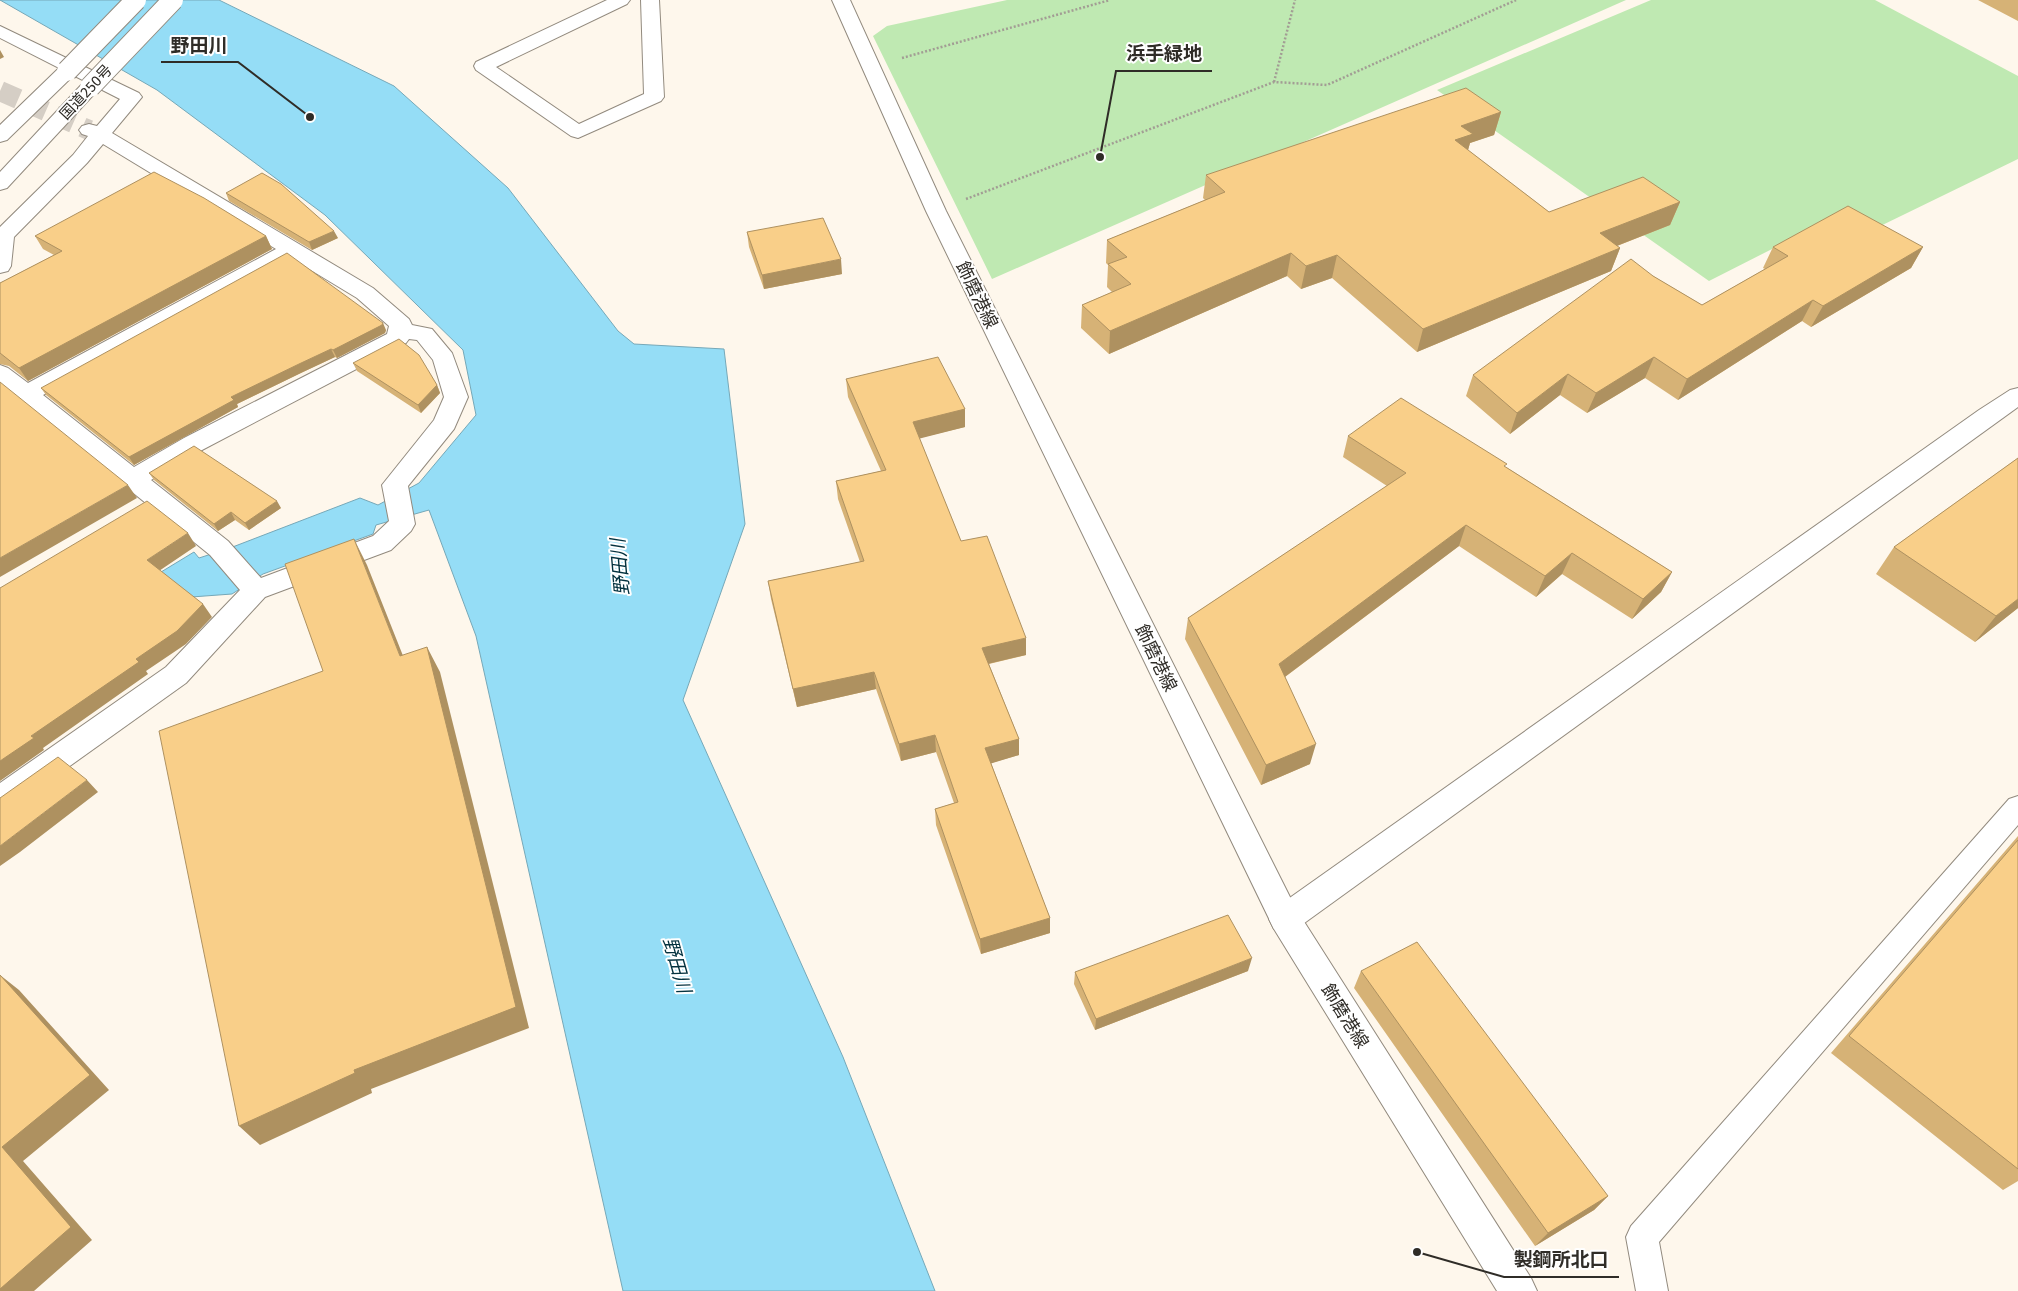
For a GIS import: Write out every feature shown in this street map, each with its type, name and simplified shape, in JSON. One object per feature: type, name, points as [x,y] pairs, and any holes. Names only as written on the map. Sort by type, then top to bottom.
[{"type":"main road","name":"国道250号","points":[[0,136],[136,0]]},
{"type":"main road","name":"国道250号","points":[[0,184],[173,0]]},
{"type":"main road","points":[[621,0],[483,66],[578,132],[654,98],[650,0]]},
{"type":"main road","name":"飾磨港線","points":[[841,0],[936,211],[1285,919],[1518,1291]]},
{"type":"main road","points":[[0,31],[132,97],[95,132],[80,159],[4,235],[0,266]]},
{"type":"main road","points":[[95,132],[365,294],[401,324],[398,338],[194,444],[133,479]]},
{"type":"main road","points":[[27,394],[291,249]]},
{"type":"main road","points":[[0,800],[176,675],[256,590],[382,543],[402,524],[395,485],[446,423],[456,397],[444,358],[424,334],[400,330]]},
{"type":"main road","points":[[0,373],[219,548],[256,590]]},
{"type":"main road","points":[[1285,919],[2018,396]]},
{"type":"main road","points":[[133,514],[158,499]]},
{"type":"lane","points":[[1652,1291],[1642,1237],[2018,807]]},
{"type":"path","points":[[872,66],[1110,0]]},
{"type":"path","points":[[1274,82],[1295,0]]},
{"type":"path","points":[[936,211],[1274,82],[1327,85],[1516,0]]},
{"type":"green space","points":[[1007,0],[1626,0],[992,279],[873,36],[887,26]]},
{"type":"green space","points":[[1651,0],[1875,0],[2018,76],[2018,159],[1866,233],[1837,216],[1709,281],[1437,90]]},
{"type":"water","points":[[0,0],[219,0],[394,86],[508,188],[618,331],[634,344],[724,349],[745,524],[683,700],[843,1057],[935,1291],[623,1291],[476,636],[429,510],[376,525],[373,534],[263,574],[232,594],[110,603],[194,552],[199,558],[230,548],[360,498],[378,505],[419,483],[476,415],[463,350],[325,215],[157,90]]},
{"type":"building","points":[[1466,88],[1501,112],[1461,126],[1473,134],[1455,140],[1549,212],[1643,177],[1680,202],[1600,233],[1620,248],[1423,329],[1337,255],[1306,266],[1291,253],[1110,331],[1082,305],[1131,284],[1108,264],[1127,257],[1107,240],[1225,192],[1206,175]]},
{"type":"building","points":[[154,172],[204,198],[266,236],[19,368],[0,353],[0,283],[62,251],[35,236]]},
{"type":"building","points":[[262,173],[281,184],[334,231],[309,242],[226,193]]},
{"type":"building","points":[[1848,206],[1923,247],[1823,306],[1813,300],[1687,379],[1654,357],[1596,393],[1568,374],[1517,413],[1473,375],[1631,259],[1653,276],[1702,305],[1788,256],[1773,247]]},
{"type":"building","points":[[823,218],[841,259],[762,275],[747,232]]},
{"type":"building","points":[[287,253],[383,323],[382,325],[231,397],[234,400],[129,457],[41,388]]},
{"type":"building","points":[[399,339],[419,355],[437,385],[418,405],[353,363]]},
{"type":"building","points":[[938,357],[965,409],[913,422],[961,541],[987,536],[1026,638],[982,648],[1019,739],[985,748],[1050,918],[980,939],[935,809],[958,802],[935,735],[899,744],[874,672],[793,689],[768,581],[864,561],[836,481],[886,470],[846,379]]},
{"type":"building","points":[[0,382],[128,485],[0,558]]},
{"type":"building","points":[[1401,398],[1507,464],[1504,466],[1672,572],[1643,599],[1572,553],[1545,576],[1466,525],[1279,664],[1316,744],[1266,765],[1188,618],[1406,473],[1348,436]]},
{"type":"building","points":[[194,446],[277,501],[245,523],[231,512],[214,524],[149,473]]},
{"type":"building","points":[[2018,458],[2018,599],[1996,616],[1894,547]]},
{"type":"building","points":[[147,501],[188,533],[147,560],[203,604],[177,631],[136,659],[139,662],[31,736],[34,738],[0,761],[0,588]]},
{"type":"building","points":[[354,539],[400,656],[427,647],[516,1007],[354,1070],[355,1073],[239,1126],[159,731],[323,671],[285,564]]},
{"type":"building","points":[[58,757],[87,780],[0,846],[0,798]]},
{"type":"building","points":[[2018,840],[2018,1169],[1849,1036]]},
{"type":"building","points":[[1228,915],[1252,958],[1096,1019],[1075,972]]},
{"type":"building","points":[[1417,942],[1608,1196],[1548,1233],[1361,971]]},
{"type":"building","points":[[0,975],[90,1075],[2,1147],[71,1227],[0,1289]]},
{"type":"tunnel","points":[[0,91],[89,130]]},
{"type":"place","name":"野田川","points":[[310,117]]},
{"type":"place","name":"浜手緑地","points":[[1100,157]]},
{"type":"place","name":"製鋼所北口","points":[[1417,1252]]}]
